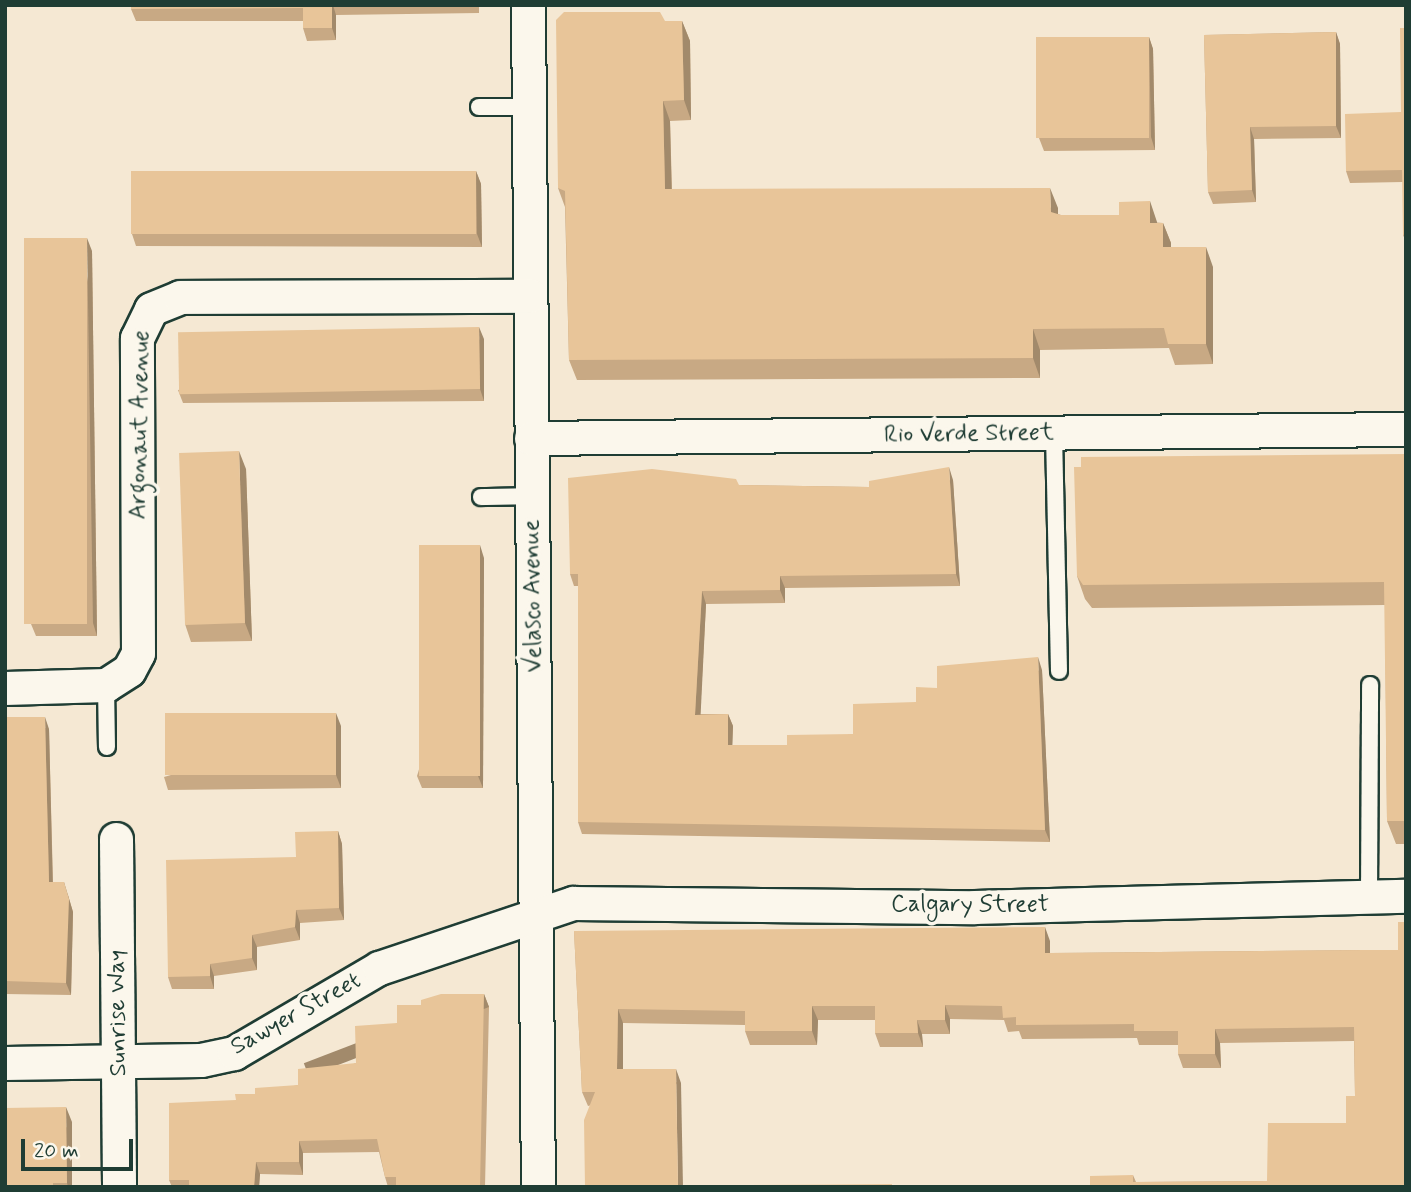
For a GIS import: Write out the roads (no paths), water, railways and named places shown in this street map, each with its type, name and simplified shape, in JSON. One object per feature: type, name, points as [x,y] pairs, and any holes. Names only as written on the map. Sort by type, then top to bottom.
[{"type":"street","name":"Velasco Avenue","points":[[528,5],[538,1187]]},
{"type":"street","name":"Argonaut Avenue","points":[[106,685],[129,670],[138,653],[136,338],[151,309],[180,297],[530,296]]},
{"type":"street","name":"Rio Verde Street","points":[[531,438],[1406,429]]},
{"type":"street","points":[[5,688],[106,685]]},
{"type":"street","name":"Sunrise Way","points":[[116,839],[119,1187]]},
{"type":"street","name":"Calgary Street","points":[[536,913],[606,900],[974,907],[1406,896]]},
{"type":"street","name":"Sawyer Street","points":[[5,1063],[118,1062],[234,1053],[379,968],[536,913]]},
{"type":"lane","points":[[479,107],[528,107]]},
{"type":"lane","points":[[1054,433],[1059,671]]},
{"type":"lane","points":[[481,497],[531,496]]},
{"type":"lane","points":[[106,685],[107,747]]},
{"type":"lane","points":[[1369,897],[1370,685]]}]
